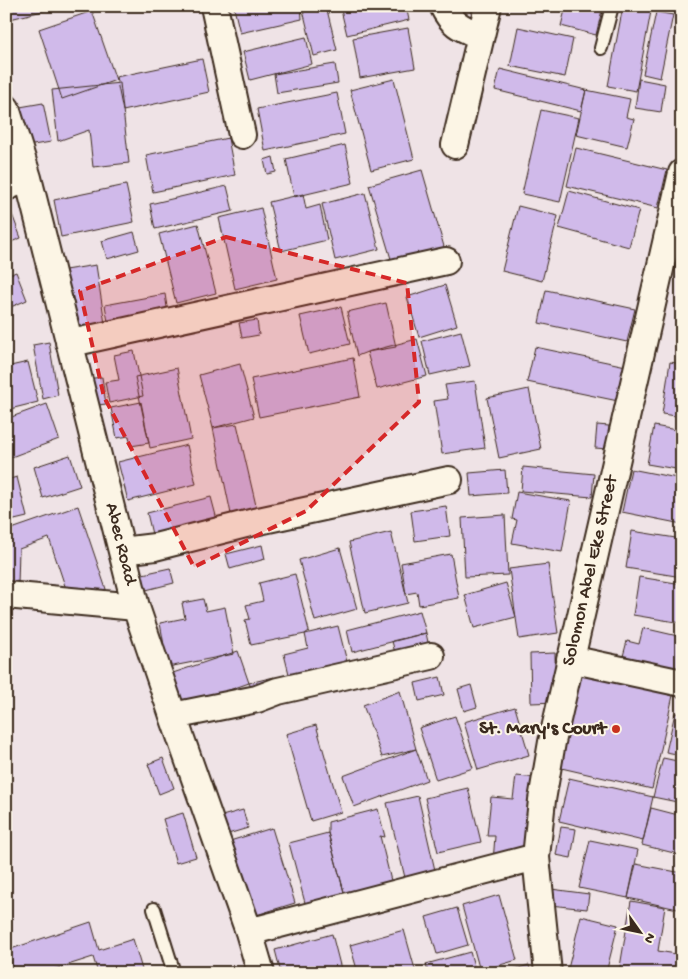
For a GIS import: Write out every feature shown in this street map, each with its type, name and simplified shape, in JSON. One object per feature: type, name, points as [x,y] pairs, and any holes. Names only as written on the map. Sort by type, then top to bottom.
[{"type":"street","points":[[214,6],[242,135]]},
{"type":"street","points":[[443,6],[452,21],[460,27],[480,36]]},
{"type":"street","points":[[455,146],[488,6]]},
{"type":"street","name":"Abec Road","points":[[6,108],[17,182],[69,342],[136,606],[172,716],[249,932],[260,973]]},
{"type":"street","name":"Solomon Abel Eke Street","points":[[548,973],[536,857],[542,800],[570,659],[682,173]]},
{"type":"street","points":[[69,342],[86,340],[446,261]]},
{"type":"street","points":[[122,551],[155,547],[254,522],[449,480]]},
{"type":"street","points":[[6,595],[136,606]]},
{"type":"street","points":[[172,716],[257,698],[278,691],[431,656]]},
{"type":"street","points":[[570,659],[682,682]]},
{"type":"street","points":[[249,932],[536,857]]},
{"type":"lane","points":[[601,48],[612,6]]},
{"type":"lane","points":[[154,909],[174,973]]},
{"type":"highlighted area","points":[[226,237],[407,283],[419,402],[306,511],[194,567],[104,397],[80,291]]},
{"type":"building","points":[[6,6],[63,6],[6,20]]},
{"type":"building","points":[[241,6],[301,6],[302,19],[240,33],[234,8]]},
{"type":"building","points":[[302,6],[326,6],[337,50],[314,56]]},
{"type":"building","points":[[340,6],[406,6],[409,20],[347,35]]},
{"type":"building","points":[[456,6],[479,6],[479,11],[456,11]]},
{"type":"building","points":[[566,6],[603,6],[596,35],[561,26]]},
{"type":"building","points":[[623,6],[652,6],[636,91],[608,86]]},
{"type":"building","points":[[92,11],[116,80],[62,99],[39,29]]},
{"type":"building","points":[[656,12],[673,15],[660,78],[643,74]]},
{"type":"building","points":[[518,27],[573,39],[565,77],[510,66]]},
{"type":"building","points":[[408,28],[415,68],[360,78],[353,38]]},
{"type":"building","points":[[306,37],[312,64],[250,80],[243,52]]},
{"type":"building","points":[[682,57],[682,82],[678,82]]},
{"type":"building","points":[[202,59],[209,92],[123,111],[116,77]]},
{"type":"building","points":[[335,64],[338,83],[277,93],[274,74]]},
{"type":"building","points":[[500,69],[586,90],[581,111],[495,90]]},
{"type":"building","points":[[394,79],[414,159],[371,170],[350,90]]},
{"type":"building","points":[[639,79],[665,84],[661,112],[635,108]]},
{"type":"building","points":[[120,83],[129,163],[93,167],[89,130],[58,141],[52,90]]},
{"type":"building","points":[[586,90],[630,99],[626,117],[634,119],[627,147],[576,135]]},
{"type":"building","points":[[337,93],[345,134],[265,151],[257,109]]},
{"type":"building","points":[[43,103],[51,142],[27,146],[20,107]]},
{"type":"building","points":[[541,110],[579,118],[560,202],[522,194]]},
{"type":"building","points":[[228,138],[235,175],[153,192],[146,155]]},
{"type":"building","points":[[345,145],[353,183],[294,197],[286,159]]},
{"type":"building","points":[[576,148],[667,170],[658,208],[567,186]]},
{"type":"building","points":[[273,157],[276,172],[267,174],[264,160]]},
{"type":"building","points":[[422,170],[449,264],[397,279],[369,185]]},
{"type":"building","points":[[126,185],[134,222],[61,237],[54,200]]},
{"type":"building","points":[[227,186],[233,211],[155,229],[150,204]]},
{"type":"building","points":[[569,191],[639,210],[629,247],[559,228]]},
{"type":"building","points":[[365,193],[379,249],[335,260],[322,204]]},
{"type":"building","points":[[303,194],[306,209],[320,205],[327,240],[281,251],[269,202]]},
{"type":"building","points":[[518,206],[558,216],[542,281],[502,271]]},
{"type":"building","points":[[261,208],[277,279],[235,289],[219,218]]},
{"type":"building","points":[[10,209],[21,238],[6,244],[6,210]]},
{"type":"building","points":[[198,224],[216,293],[176,303],[159,234]]},
{"type":"building","points":[[682,230],[682,262],[673,260]]},
{"type":"building","points":[[134,232],[139,250],[107,259],[102,241]]},
{"type":"building","points":[[96,265],[107,337],[76,342],[65,270]]},
{"type":"building","points":[[16,272],[27,300],[6,309],[6,276]]},
{"type":"building","points":[[445,285],[457,325],[419,337],[407,297]]},
{"type":"building","points":[[546,290],[635,309],[627,342],[539,323]]},
{"type":"building","points":[[165,294],[171,333],[112,344],[105,305]]},
{"type":"building","points":[[386,303],[396,347],[367,352],[357,356],[347,312]]},
{"type":"building","points":[[341,307],[350,344],[309,354],[300,316]]},
{"type":"building","points":[[257,320],[259,335],[242,338],[239,323]]},
{"type":"building","points":[[461,331],[470,366],[430,375],[422,341]]},
{"type":"building","points":[[417,339],[427,376],[377,389],[367,352]]},
{"type":"building","points":[[49,342],[58,395],[43,399],[33,345]]},
{"type":"building","points":[[535,347],[626,366],[618,401],[527,382]]},
{"type":"building","points":[[134,351],[143,396],[109,403],[105,382],[119,380],[114,355]]},
{"type":"building","points":[[353,358],[360,397],[259,417],[251,379]]},
{"type":"building","points":[[28,362],[38,402],[6,410],[6,367]]},
{"type":"building","points":[[670,362],[682,364],[682,417],[662,414]]},
{"type":"building","points":[[240,364],[254,417],[213,428],[199,375]]},
{"type":"building","points":[[177,368],[191,439],[150,448],[135,377]]},
{"type":"building","points":[[102,377],[106,404],[91,406],[87,379]]},
{"type":"building","points":[[475,381],[485,448],[442,454],[434,401],[448,399],[445,385]]},
{"type":"building","points":[[529,389],[541,449],[499,458],[487,398]]},
{"type":"building","points":[[141,402],[149,443],[131,446],[129,436],[117,438],[111,408]]},
{"type":"building","points":[[47,404],[59,439],[6,459],[6,419]]},
{"type":"building","points":[[237,424],[261,527],[235,533],[213,428]]},
{"type":"building","points":[[597,425],[609,426],[607,449],[595,448]]},
{"type":"building","points":[[654,426],[682,431],[682,470],[647,464]]},
{"type":"building","points":[[187,445],[196,484],[128,501],[118,462]]},
{"type":"building","points":[[70,455],[80,486],[43,498],[34,467]]},
{"type":"building","points":[[523,467],[594,474],[592,497],[521,491]]},
{"type":"building","points":[[631,469],[682,479],[682,524],[622,512]]},
{"type":"building","points":[[505,470],[507,493],[471,496],[469,473]]},
{"type":"building","points":[[17,477],[27,517],[6,522],[6,480]]},
{"type":"building","points":[[517,492],[571,501],[562,552],[512,543],[517,520],[512,519]]},
{"type":"building","points":[[211,497],[220,531],[155,547],[147,513]]},
{"type":"building","points":[[78,506],[109,598],[73,610],[49,538],[19,549],[18,585],[6,585],[6,531]]},
{"type":"building","points":[[446,506],[450,536],[415,541],[411,511]]},
{"type":"building","points":[[505,515],[508,575],[465,577],[462,518]]},
{"type":"building","points":[[632,531],[682,539],[682,577],[626,568]]},
{"type":"building","points":[[391,532],[408,603],[365,613],[349,542]]},
{"type":"building","points":[[262,545],[265,559],[230,569],[226,554]]},
{"type":"building","points":[[340,548],[357,609],[315,621],[299,560]]},
{"type":"building","points":[[451,554],[459,598],[419,605],[417,592],[406,594],[401,563]]},
{"type":"building","points":[[548,564],[558,633],[519,639],[509,569]]},
{"type":"building","points":[[170,568],[174,583],[142,591],[138,575]]},
{"type":"building","points":[[295,574],[309,631],[305,634],[251,645],[245,620],[250,619],[246,605],[263,601],[259,583]]},
{"type":"building","points":[[639,577],[682,584],[682,623],[633,615]]},
{"type":"building","points":[[506,583],[516,617],[474,628],[465,595]]},
{"type":"building","points":[[203,599],[206,611],[225,607],[234,654],[168,667],[160,623],[185,618],[182,603]]},
{"type":"building","points":[[420,611],[426,633],[352,652],[347,630]]},
{"type":"building","points":[[338,626],[350,674],[290,678],[284,654],[308,648],[305,634]]},
{"type":"building","points":[[643,628],[682,637],[682,655],[678,673],[622,660],[627,641],[639,644]]},
{"type":"building","points":[[426,633],[431,656],[398,665],[392,641]]},
{"type":"building","points":[[238,651],[249,683],[181,707],[170,674]]},
{"type":"building","points":[[555,653],[556,702],[531,703],[530,654]]},
{"type":"building","name":"St. Mary's Court","points":[[579,671],[674,691],[652,789],[557,767]]},
{"type":"building","points":[[274,677],[278,691],[257,699],[249,683]]},
{"type":"building","points":[[440,677],[444,695],[419,701],[415,683]]},
{"type":"building","points":[[471,685],[477,707],[464,711],[458,689]]},
{"type":"building","points":[[400,691],[416,749],[382,757],[363,705]]},
{"type":"building","points":[[515,707],[529,755],[478,770],[464,722]]},
{"type":"building","points":[[675,713],[682,714],[682,755],[666,752]]},
{"type":"building","points":[[455,716],[473,768],[436,780],[419,728]]},
{"type":"building","points":[[316,725],[341,812],[311,821],[286,734]]},
{"type":"building","points":[[416,749],[427,780],[354,807],[343,776]]},
{"type":"building","points":[[163,758],[174,788],[159,794],[148,764]]},
{"type":"building","points":[[663,758],[682,762],[682,803],[653,797]]},
{"type":"building","points":[[516,776],[538,778],[529,865],[493,862],[495,836],[487,836],[491,797],[513,799]]},
{"type":"building","points":[[569,778],[653,797],[643,841],[559,821]]},
{"type":"building","points":[[468,788],[481,842],[438,852],[425,798]]},
{"type":"building","points":[[418,796],[437,879],[407,886],[387,803]]},
{"type":"building","points":[[651,808],[682,816],[682,855],[642,845]]},
{"type":"building","points":[[378,809],[385,837],[380,836],[394,893],[347,903],[328,833],[328,822]]},
{"type":"building","points":[[243,810],[248,828],[228,834],[222,816]]},
{"type":"building","points":[[183,813],[196,857],[176,863],[163,819]]},
{"type":"building","points":[[561,827],[576,829],[571,858],[556,855]]},
{"type":"building","points":[[272,828],[295,903],[253,916],[230,841]]},
{"type":"building","points":[[328,833],[347,903],[308,914],[289,843]]},
{"type":"building","points":[[590,840],[638,850],[628,898],[579,888]]},
{"type":"building","points":[[636,864],[682,873],[682,910],[628,898]]},
{"type":"building","points":[[551,889],[589,894],[587,909],[550,905]]},
{"type":"building","points":[[499,895],[517,960],[480,971],[462,906]]},
{"type":"building","points":[[631,901],[665,907],[658,951],[682,955],[682,973],[619,973]]},
{"type":"building","points":[[457,908],[468,945],[437,954],[426,917]]},
{"type":"building","points":[[581,916],[618,925],[606,973],[567,973]]},
{"type":"building","points":[[91,922],[99,950],[133,939],[143,973],[98,973],[93,957],[43,973],[14,973],[8,950]]},
{"type":"building","points":[[404,930],[416,973],[358,973],[350,945]]},
{"type":"building","points":[[332,934],[342,973],[281,973],[275,950]]},
{"type":"building","points":[[470,952],[476,973],[428,973],[426,964]]},
{"type":"building","points":[[529,965],[531,973],[512,973],[512,970]]},
{"type":"place","name":"St. Mary's Court","points":[[616,729]]}]
